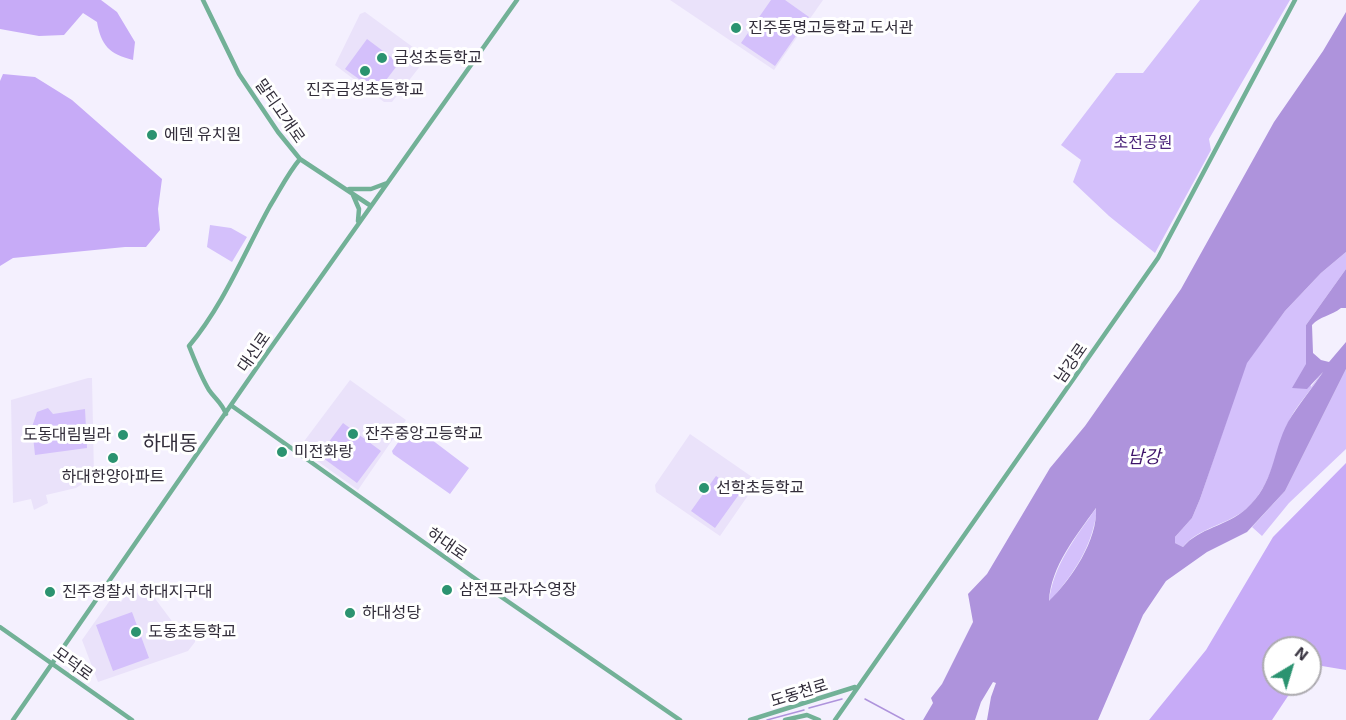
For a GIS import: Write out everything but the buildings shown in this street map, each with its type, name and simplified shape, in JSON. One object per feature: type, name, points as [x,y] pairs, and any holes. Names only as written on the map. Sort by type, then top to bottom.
[{"type":"street","name":"말티고개로","points":[[203,0],[239,74],[278,132],[300,159],[371,206]]},
{"type":"street","name":"대신로","points":[[13,720],[352,231],[517,0]]},
{"type":"street","name":"남강로","points":[[835,720],[855,687],[1153,266],[1295,0]]},
{"type":"street","points":[[226,414],[222,403],[211,393],[200,373],[189,346],[220,301],[291,169],[300,159]]},
{"type":"street","points":[[347,189],[371,189],[387,183]]},
{"type":"street","points":[[347,189],[356,199],[359,209],[359,218],[352,231]]},
{"type":"street","name":"하대로","points":[[232,406],[680,720]]},
{"type":"street","name":"모덕로","points":[[0,627],[132,720]]},
{"type":"street","name":"도동천로","points":[[750,720],[855,687]]},
{"type":"street","points":[[800,705],[807,708],[801,716]]},
{"type":"street","name":"도동천로","points":[[786,720],[801,716],[819,720]]},
{"type":"shaded area","points":[[0,0],[101,0],[117,12],[135,42],[133,60],[112,51],[104,43],[97,22],[83,13],[64,35],[39,36],[0,29]]},
{"type":"shaded area","points":[[670,0],[823,0],[774,70]]},
{"type":"shaded area","name":"금성초등학교","points":[[365,12],[425,56],[425,60],[392,102],[384,102],[335,65],[360,14]]},
{"type":"shaded area","points":[[3,74],[35,77],[72,100],[162,179],[158,209],[160,230],[146,247],[13,258],[0,266],[0,81]]},
{"type":"shaded area","points":[[92,378],[94,476],[76,488],[46,495],[48,503],[34,510],[31,499],[13,503],[11,400]]},
{"type":"shaded area","name":"잔주중앙고등학교","points":[[350,380],[406,420],[358,490],[299,448]]},
{"type":"shaded area","name":"선학초등학교","points":[[690,434],[758,481],[720,536],[656,492],[655,485]]},
{"type":"shaded area","points":[[1346,463],[1346,670],[1322,666],[1322,636],[1262,636],[1262,696],[1288,696],[1272,720],[1149,720],[1206,650],[1273,537]]},
{"type":"shaded area","name":"도동초등학교","points":[[142,587],[151,593],[174,624],[195,642],[188,651],[98,682],[82,640],[113,596],[121,602],[128,592],[134,597]]},
{"type":"green space","points":[[771,0],[785,0],[809,17],[775,66],[741,43]]},
{"type":"green space","name":"초전공원","points":[[1200,0],[1290,0],[1209,139],[1211,150],[1155,253],[1109,216],[1073,182],[1081,160],[1061,145],[1116,73],[1143,73]]},
{"type":"green space","points":[[367,39],[399,63],[377,92],[345,69]]},
{"type":"green space","points":[[210,225],[231,228],[247,237],[232,262],[207,247]]},
{"type":"green space","points":[[1346,252],[1346,269],[1306,325],[1306,364],[1311,387],[1323,371],[1290,418],[1261,492],[1245,510],[1237,515],[1196,535],[1183,547],[1175,543],[1175,537],[1192,518],[1200,499],[1246,363],[1285,311],[1321,273]]},
{"type":"green space","points":[[1346,369],[1346,449],[1289,503],[1262,536],[1252,527],[1285,491]]},
{"type":"green space","points":[[48,408],[53,414],[85,409],[87,448],[35,455],[32,427],[37,412]]},
{"type":"green space","points":[[343,423],[381,451],[357,483],[319,455]]},
{"type":"green space","points":[[411,424],[469,468],[450,494],[393,454],[392,451]]},
{"type":"green space","points":[[716,476],[740,493],[715,528],[691,511]]},
{"type":"green space","points":[[1097,507],[1092,534],[1081,559],[1049,602],[1060,564]]},
{"type":"green space","points":[[132,612],[149,658],[113,671],[96,625]]},
{"type":"water","name":"남강","points":[[1346,12],[1346,252],[1321,273],[1285,311],[1247,363],[1200,499],[1192,518],[1175,537],[1175,543],[1183,547],[1197,535],[1238,515],[1263,489],[1288,422],[1323,372],[1307,389],[1292,388],[1306,364],[1306,325],[1346,269],[1346,308],[1341,308],[1312,325],[1313,353],[1321,360],[1329,362],[1346,342],[1346,369],[1285,491],[1247,532],[1207,552],[1166,581],[1143,615],[1098,720],[987,720],[996,683],[993,682],[981,702],[975,720],[923,720],[933,703],[931,698],[942,684],[973,622],[968,594],[987,574],[1050,468],[1085,426],[1181,289],[1274,122],[1323,51]],"holes":[[[1096,508],[1093,533],[1081,559],[1066,582],[1049,601],[1059,564]]]},
{"type":"waterway","points":[[809,708],[842,699]]},
{"type":"waterway","points":[[865,699],[904,720]]},
{"type":"waterway","points":[[767,720],[804,710]]},
{"type":"place","name":"진주동명고등학교 도서관","points":[[736,28]]},
{"type":"place","name":"금성초등학교","points":[[382,58]]},
{"type":"place","name":"진주금성초등학교","points":[[365,71]]},
{"type":"place","name":"에덴 유치원","points":[[152,135]]},
{"type":"place","name":"잔주중앙고등학교","points":[[353,434]]},
{"type":"place","name":"도동대림빌라","points":[[123,435]]},
{"type":"place","name":"미전화랑","points":[[282,452]]},
{"type":"place","name":"하대한양아파트","points":[[113,458]]},
{"type":"place","name":"선학초등학교","points":[[704,488]]},
{"type":"place","name":"삼전프라자수영장","points":[[447,590]]},
{"type":"place","name":"진주경찰서 하대지구대","points":[[50,592]]},
{"type":"place","name":"하대성당","points":[[350,613]]},
{"type":"place","name":"도동초등학교","points":[[136,632]]},
{"type":"district","name":"하대동","points":[[170,443]]}]
